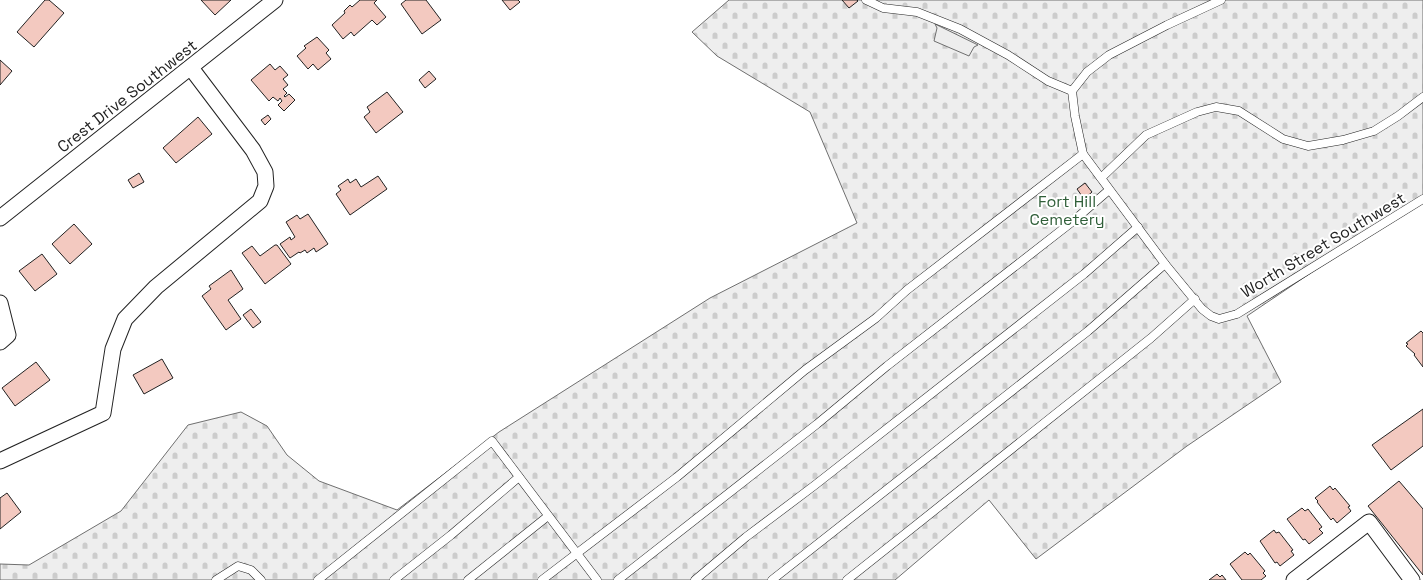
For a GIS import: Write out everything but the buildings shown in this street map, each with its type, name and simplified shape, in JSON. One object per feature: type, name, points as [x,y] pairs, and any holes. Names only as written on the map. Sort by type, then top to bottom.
[{"type":"street","name":"Crest Drive Southwest","points":[[0,218],[275,0]]},
{"type":"street","points":[[0,461],[103,413],[113,349],[125,319],[156,286],[260,201],[266,186],[265,172],[253,150],[191,68]]},
{"type":"street","points":[[0,303],[8,336],[0,342]]},
{"type":"street","points":[[1294,580],[1370,522],[1412,580]]},
{"type":"lane","points":[[866,0],[883,8],[917,12],[960,29],[1008,55],[1048,81],[1072,91]]},
{"type":"lane","points":[[847,580],[1151,338],[1196,299],[1166,264],[1083,154],[1072,91],[1087,72],[1109,55],[1221,0]]},
{"type":"lane","points":[[1101,178],[1146,135],[1197,112],[1216,107],[1239,111],[1283,138],[1308,146],[1343,140],[1374,131],[1423,97]]},
{"type":"lane","points":[[542,580],[677,477],[805,370],[876,318],[907,290],[1083,154]]},
{"type":"lane","points":[[618,580],[1072,222],[1109,190]]},
{"type":"lane","name":"Worth Street Southwest","points":[[1196,299],[1211,316],[1219,319],[1237,314],[1423,199]]},
{"type":"lane","points":[[695,580],[1084,274],[1138,227]]},
{"type":"lane","points":[[772,580],[1088,330],[1166,264]]},
{"type":"lane","points":[[318,580],[492,441],[548,516],[578,552],[597,580]]},
{"type":"lane","points":[[394,580],[451,535],[519,477]]},
{"type":"lane","points":[[468,580],[548,516]]},
{"type":"lane","points":[[216,580],[238,566],[251,570],[261,580]]},
{"type":"green space","name":"Fort Hill Cemetery","points":[[729,0],[1423,0],[1423,197],[1247,316],[1281,382],[1187,446],[1036,559],[989,500],[895,580],[0,580],[0,564],[29,565],[121,511],[188,425],[241,412],[267,426],[287,455],[319,481],[397,510],[499,432],[710,298],[857,223],[810,112],[717,56],[692,32]]},
{"type":"shaded area","points":[[935,24],[978,45],[974,47],[969,56],[934,41],[937,28]]}]
